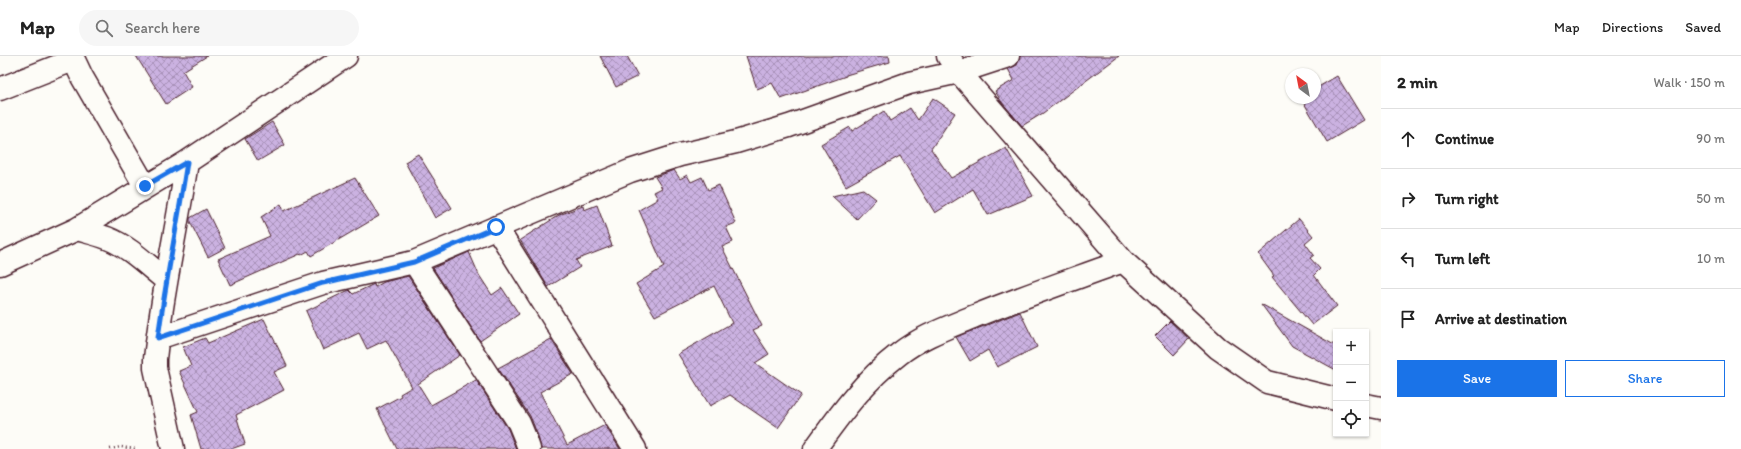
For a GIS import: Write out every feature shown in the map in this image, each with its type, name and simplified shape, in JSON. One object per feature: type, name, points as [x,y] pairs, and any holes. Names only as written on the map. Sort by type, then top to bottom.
[{"type":"street","points":[[0,264],[77,229],[145,186],[187,162],[346,56]]},
{"type":"street","points":[[158,338],[323,283],[414,262],[630,171],[680,155],[736,142],[789,126],[908,83],[953,64],[1008,56]]},
{"type":"street","points":[[0,89],[72,58],[145,186]]},
{"type":"street","points":[[953,64],[1123,261],[1218,348],[1244,368],[1267,382],[1333,398]]},
{"type":"street","points":[[173,449],[155,368],[166,280],[187,162]]},
{"type":"street","points":[[496,227],[635,449]]},
{"type":"street","points":[[77,229],[106,237],[117,242],[130,250],[166,280]]},
{"type":"street","points":[[815,449],[849,402],[876,372],[913,344],[933,333],[996,308],[1123,261]]},
{"type":"street","points":[[414,262],[519,424],[528,449]]},
{"type":"street","points":[[1369,406],[1381,408]]},
{"type":"path","points":[[110,449],[120,447],[136,449]]},
{"type":"building","points":[[136,56],[207,56],[183,71],[192,87],[166,104]]},
{"type":"building","points":[[600,56],[627,56],[638,76],[616,87]]},
{"type":"building","points":[[746,56],[889,56],[890,62],[846,75],[781,99],[772,83],[757,89]]},
{"type":"building","points":[[1020,56],[1119,56],[1043,113],[1022,126],[1001,101],[995,91],[1014,80],[1008,69],[1017,65]]},
{"type":"building","points":[[1337,76],[1364,120],[1327,142],[1305,104],[1321,104],[1321,85]]},
{"type":"building","points":[[933,98],[955,113],[931,149],[951,178],[1006,148],[1033,196],[988,215],[973,189],[935,213],[900,156],[846,186],[821,144],[850,127],[852,131],[884,111],[890,121],[910,108],[918,120]]},
{"type":"building","points":[[272,122],[285,145],[258,161],[245,139]]},
{"type":"building","points":[[418,154],[452,208],[435,218],[405,162]]},
{"type":"building","points":[[674,170],[680,179],[687,175],[691,182],[702,177],[708,190],[719,185],[736,223],[726,227],[733,242],[722,247],[762,326],[753,330],[769,354],[755,363],[801,395],[778,428],[730,395],[710,406],[678,354],[732,323],[714,286],[655,316],[636,284],[664,267],[639,210],[658,199],[654,192],[662,188],[655,177]]},
{"type":"building","points":[[355,178],[379,216],[311,256],[308,251],[230,285],[218,259],[270,236],[261,217],[281,204],[284,211]]},
{"type":"building","points":[[863,189],[876,199],[857,219],[832,196]]},
{"type":"building","points":[[597,205],[612,246],[576,260],[580,267],[548,287],[520,240],[559,215],[583,206],[584,210]]},
{"type":"building","points":[[206,209],[225,248],[208,257],[190,222],[190,218]]},
{"type":"building","points":[[1299,219],[1313,236],[1305,243],[1314,255],[1310,258],[1320,269],[1314,275],[1337,306],[1312,325],[1272,277],[1274,276],[1258,254]]},
{"type":"building","points":[[469,252],[479,275],[492,295],[502,288],[519,314],[480,341],[433,268]]},
{"type":"building","points":[[408,276],[460,355],[418,384],[431,405],[476,380],[508,429],[516,449],[397,449],[377,409],[401,396],[400,394],[412,387],[386,340],[367,349],[359,333],[323,350],[306,311],[349,290],[353,294],[374,284],[375,287],[384,282]]},
{"type":"building","points":[[1261,304],[1333,344],[1333,368],[1292,346]]},
{"type":"building","points":[[1020,312],[1037,347],[997,367],[988,350],[970,361],[956,337]]},
{"type":"building","points":[[264,319],[287,366],[274,372],[284,390],[236,415],[245,444],[231,449],[201,449],[191,415],[198,412],[179,371],[191,366],[183,347],[205,338],[208,343]]},
{"type":"building","points":[[1170,321],[1189,339],[1174,355],[1155,336]]},
{"type":"building","points":[[551,339],[573,374],[540,392],[567,445],[605,425],[620,449],[541,449],[538,436],[530,416],[498,368]]},
{"type":"route","points":[[145,186],[187,162],[166,280],[158,338],[210,319],[323,283],[414,262],[496,227]]}]
